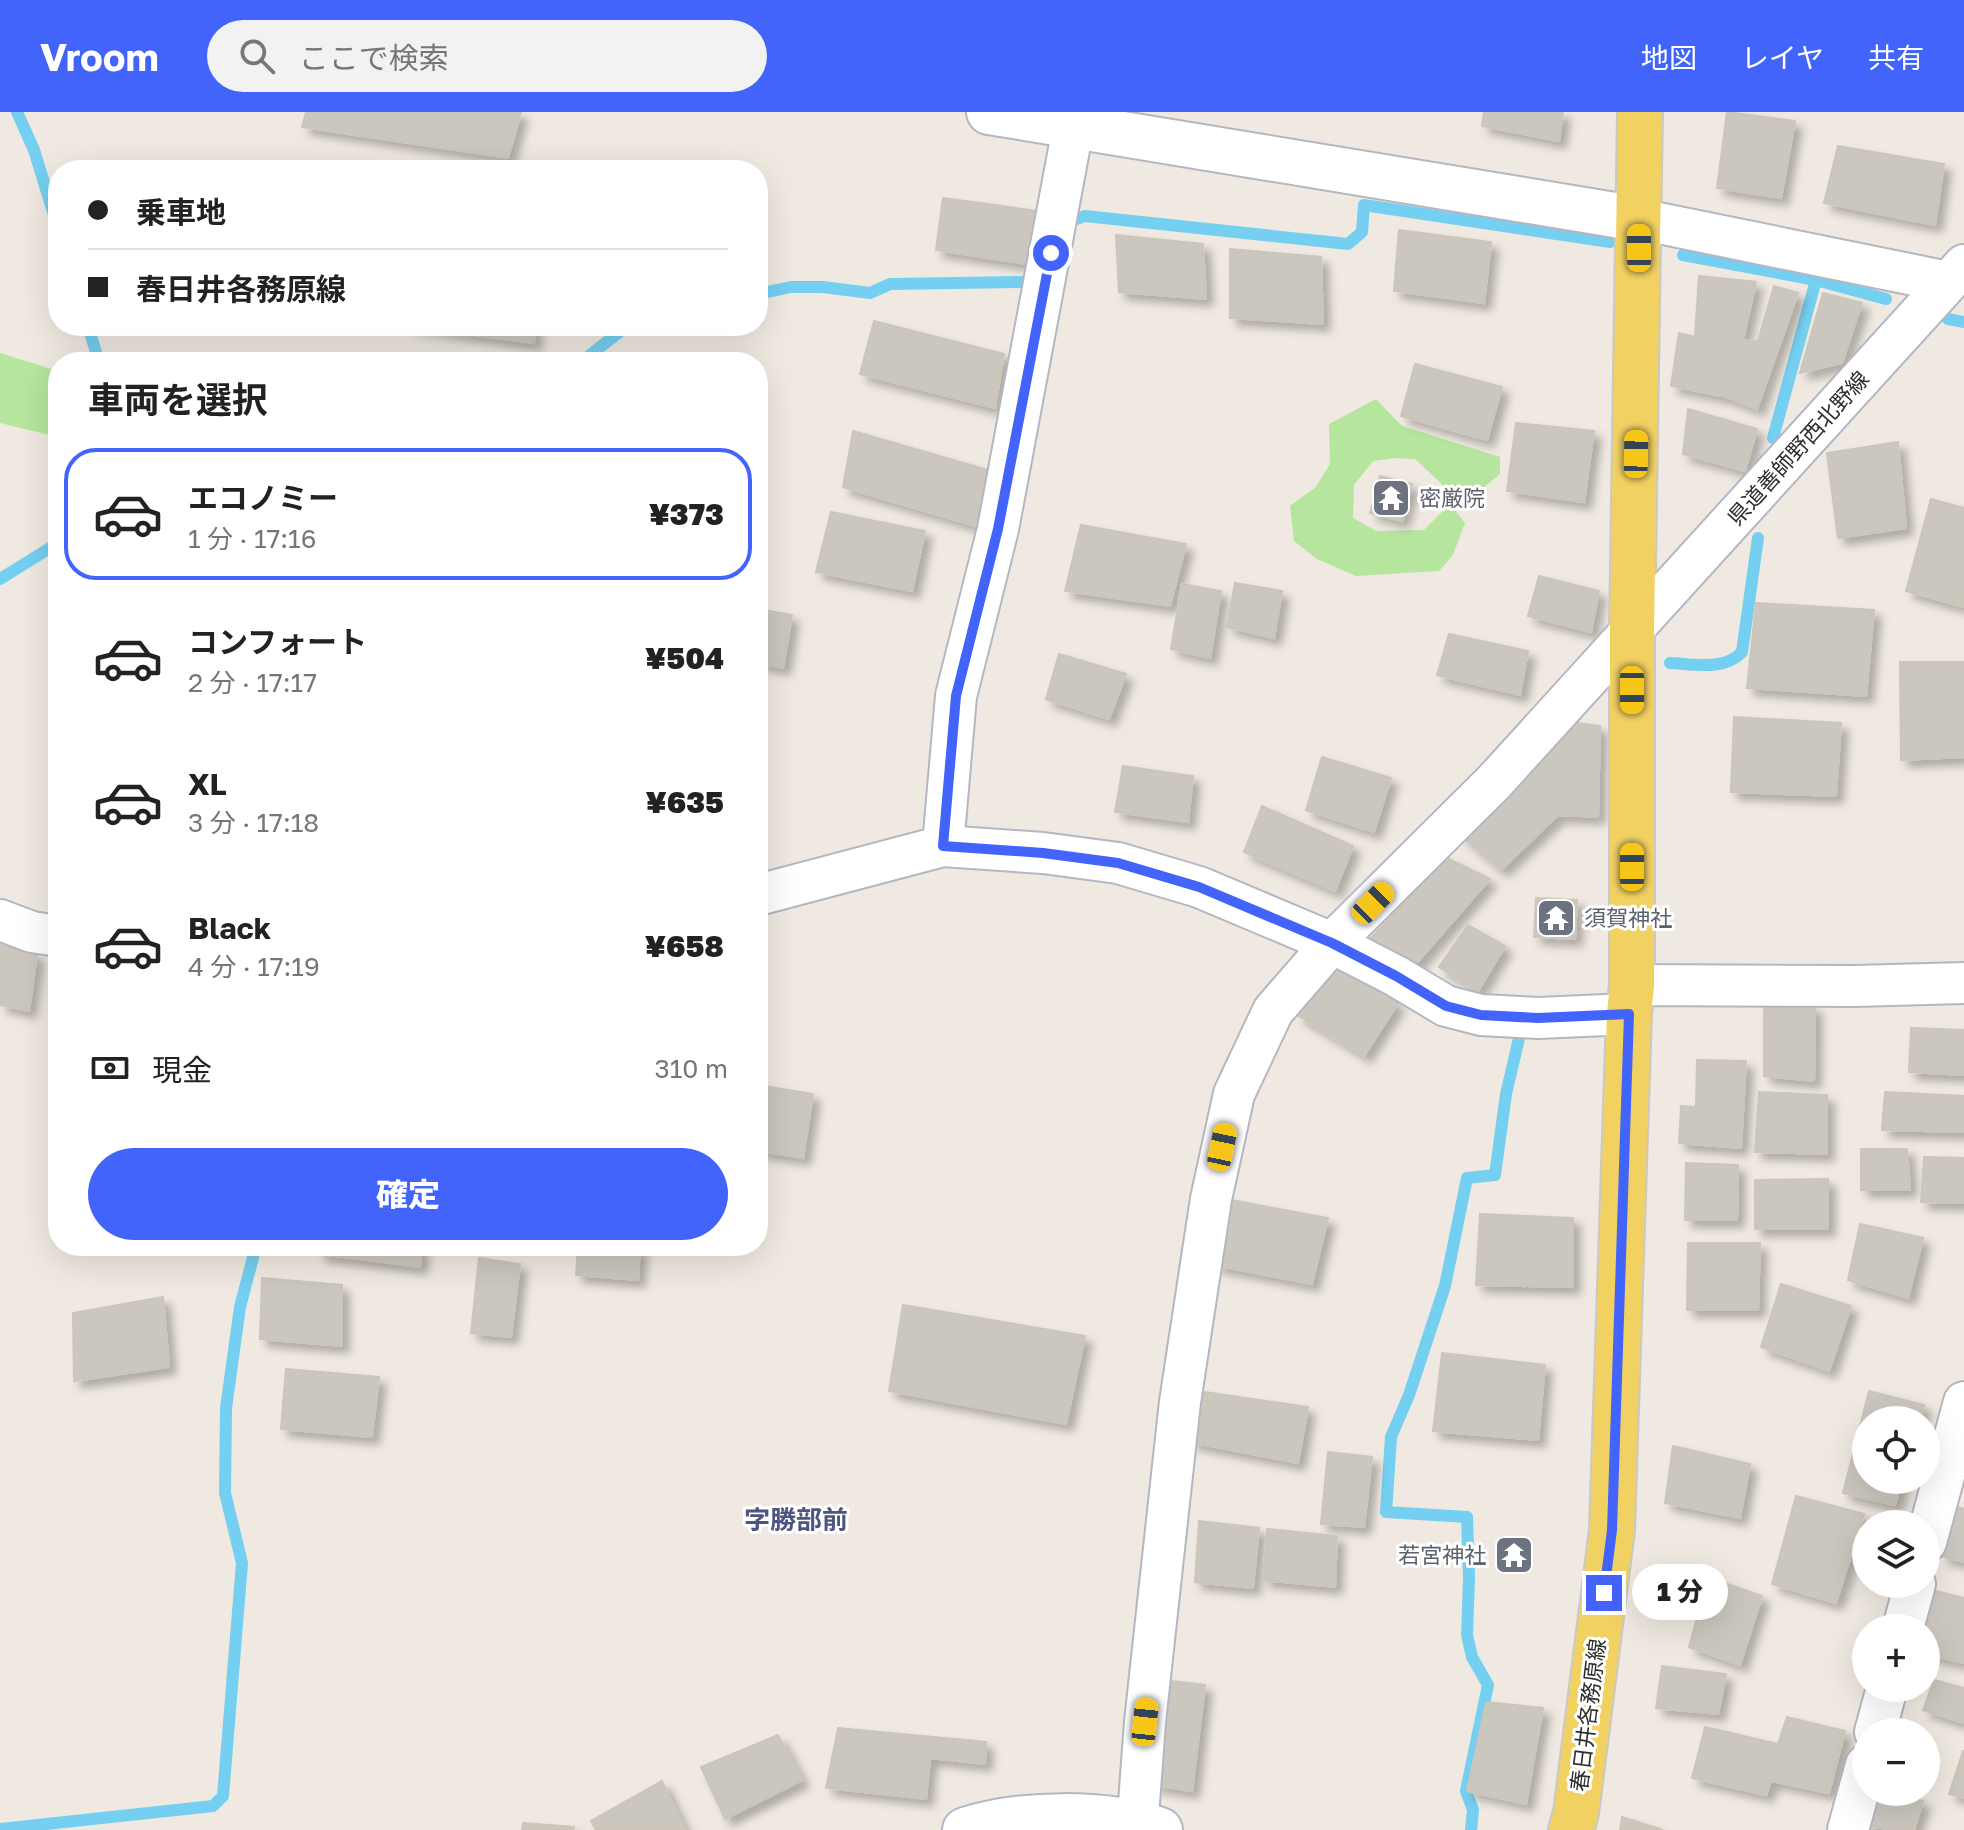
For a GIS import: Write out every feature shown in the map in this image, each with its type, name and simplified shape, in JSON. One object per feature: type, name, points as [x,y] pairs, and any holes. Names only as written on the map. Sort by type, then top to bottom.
[{"type":"main road","name":"春日井各務原線","points":[[1571,1830],[1576,1813],[1612,1530],[1630,999],[1640,112]]},
{"type":"street","points":[[989,112],[1075,120],[1956,274]]},
{"type":"street","points":[[943,846],[956,696],[998,529],[1075,120]]},
{"type":"street","name":"県道善師野西北野線","points":[[1145,1828],[1145,1722],[1180,1402],[1211,1199],[1234,1094],[1273,1011],[1332,943],[1495,781],[1956,274]]},
{"type":"street","points":[[768,892],[943,846],[1043,853],[1118,863],[1199,887],[1332,943],[1446,1006],[1481,1015],[1538,1018],[1630,999],[1964,983]]},
{"type":"street","points":[[0,920],[48,934]]},
{"type":"street","points":[[1935,1510],[1964,1402]]},
{"type":"street","points":[[1848,1830],[1855,1806]]},
{"type":"street","points":[[965,1830],[989,1822],[1066,1817],[1145,1828]]},
{"type":"green space","points":[[0,353],[48,368],[48,435],[0,423]]},
{"type":"green space","points":[[1376,399],[1402,426],[1500,457],[1500,474],[1472,497],[1445,487],[1415,459],[1373,461],[1354,485],[1353,518],[1376,531],[1424,530],[1450,504],[1465,523],[1453,555],[1439,571],[1356,576],[1317,559],[1294,541],[1290,506],[1316,487],[1330,464],[1329,424]]},
{"type":"building","points":[[306,112],[521,112],[508,158],[302,127]]},
{"type":"building","points":[[1484,112],[1563,112],[1559,141],[1482,126]]},
{"type":"building","points":[[1727,112],[1795,121],[1781,198],[1717,188]]},
{"type":"building","points":[[1838,146],[1944,164],[1935,225],[1824,203]]},
{"type":"building","points":[[943,198],[1045,212],[1033,265],[936,250]]},
{"type":"building","points":[[1399,230],[1491,242],[1484,303],[1394,291]]},
{"type":"building","points":[[1116,235],[1203,244],[1206,299],[1119,292]]},
{"type":"building","points":[[1230,249],[1321,257],[1323,324],[1230,318]]},
{"type":"building","points":[[1699,276],[1756,282],[1743,340],[1758,341],[1774,286],[1798,293],[1757,409],[1727,397],[1671,386],[1679,333],[1695,337]]},
{"type":"building","points":[[1823,293],[1862,303],[1842,363],[1800,373]]},
{"type":"building","points":[[874,321],[1004,354],[995,408],[860,374]]},
{"type":"building","points":[[482,336],[534,336],[534,343]]},
{"type":"building","points":[[1415,364],[1502,387],[1487,440],[1401,416]]},
{"type":"building","points":[[1688,409],[1757,429],[1745,471],[1683,454]]},
{"type":"building","points":[[1516,423],[1594,431],[1584,502],[1507,491]]},
{"type":"building","points":[[853,431],[988,470],[979,527],[843,487]]},
{"type":"building","points":[[1898,442],[1906,528],[1838,538],[1827,453]]},
{"type":"building","name":"密厳院","points":[[1380,476],[1412,484],[1402,521],[1370,513]]},
{"type":"building","points":[[1931,499],[1964,508],[1964,607],[1906,591]]},
{"type":"building","points":[[831,512],[925,531],[912,591],[816,572]]},
{"type":"building","points":[[1081,525],[1186,544],[1170,606],[1065,591]]},
{"type":"building","points":[[1539,576],[1599,591],[1591,632],[1528,616]]},
{"type":"building","points":[[1235,583],[1282,591],[1274,638],[1227,627]]},
{"type":"building","points":[[1182,584],[1221,591],[1210,658],[1171,649]]},
{"type":"building","points":[[1756,603],[1874,610],[1866,696],[1747,688]]},
{"type":"building","points":[[768,611],[792,615],[783,668],[768,665]]},
{"type":"building","points":[[1449,634],[1528,651],[1520,695],[1437,675]]},
{"type":"building","points":[[1059,654],[1126,674],[1109,719],[1046,699]]},
{"type":"building","points":[[1900,662],[1964,662],[1964,757],[1901,760]]},
{"type":"building","points":[[1734,717],[1841,723],[1836,796],[1731,792]]},
{"type":"building","points":[[1570,722],[1600,726],[1598,817],[1558,815],[1501,870],[1459,834]]},
{"type":"building","points":[[1322,757],[1391,778],[1374,832],[1306,810]]},
{"type":"building","points":[[1123,766],[1193,776],[1188,822],[1115,812]]},
{"type":"building","points":[[1262,806],[1353,846],[1335,891],[1244,852]]},
{"type":"building","points":[[1447,858],[1490,879],[1414,966],[1366,943]]},
{"type":"building","name":"須賀神社","points":[[1536,898],[1577,900],[1575,939],[1534,937]]},
{"type":"building","points":[[1468,925],[1505,946],[1478,991],[1439,967]]},
{"type":"building","points":[[0,945],[37,954],[29,1011],[0,1005]]},
{"type":"building","points":[[1336,968],[1398,1003],[1364,1056],[1297,1015]]},
{"type":"building","points":[[1764,1004],[1815,1006],[1814,1081],[1764,1076]]},
{"type":"building","points":[[1911,1028],[1964,1030],[1964,1075],[1909,1072]]},
{"type":"building","points":[[1697,1060],[1746,1061],[1741,1148],[1679,1143],[1681,1106],[1696,1107]]},
{"type":"building","points":[[768,1087],[813,1094],[803,1158],[768,1153]]},
{"type":"building","points":[[1759,1092],[1827,1095],[1827,1154],[1755,1152]]},
{"type":"building","points":[[1885,1092],[1964,1096],[1964,1132],[1882,1130]]},
{"type":"building","points":[[1861,1149],[1907,1149],[1910,1190],[1861,1190]]},
{"type":"building","points":[[1924,1157],[1964,1158],[1964,1203],[1921,1202]]},
{"type":"building","points":[[1686,1163],[1738,1165],[1737,1220],[1685,1220]]},
{"type":"building","points":[[1828,1179],[1828,1229],[1755,1229],[1755,1180]]},
{"type":"building","points":[[1226,1199],[1328,1218],[1312,1284],[1214,1265]]},
{"type":"building","points":[[1480,1214],[1573,1218],[1573,1287],[1476,1285]]},
{"type":"building","points":[[1860,1224],[1923,1238],[1908,1298],[1848,1280]]},
{"type":"building","points":[[1688,1243],[1760,1243],[1758,1310],[1687,1310]]},
{"type":"building","points":[[335,1256],[421,1256],[420,1267]]},
{"type":"building","points":[[577,1256],[639,1256],[638,1280],[576,1275]]},
{"type":"building","points":[[479,1258],[520,1264],[511,1337],[471,1333]]},
{"type":"building","points":[[262,1278],[342,1285],[342,1346],[260,1339]]},
{"type":"building","points":[[1781,1284],[1851,1306],[1829,1371],[1761,1347]]},
{"type":"building","points":[[163,1297],[169,1367],[74,1381],[73,1313]]},
{"type":"building","points":[[903,1305],[1085,1336],[1066,1424],[889,1391]]},
{"type":"building","points":[[1442,1353],[1545,1365],[1538,1440],[1433,1431]]},
{"type":"building","points":[[286,1369],[379,1377],[372,1437],[281,1429]]},
{"type":"building","points":[[1198,1391],[1308,1407],[1298,1463],[1190,1442]]},
{"type":"building","points":[[1869,1391],[1924,1405],[1924,1406],[1865,1406]]},
{"type":"building","points":[[1673,1446],[1750,1464],[1740,1518],[1665,1503]]},
{"type":"building","points":[[1328,1452],[1372,1457],[1364,1527],[1321,1524]]},
{"type":"building","points":[[1852,1458],[1852,1494],[1898,1494],[1895,1505],[1843,1493]]},
{"type":"building","points":[[1796,1496],[1852,1511],[1852,1552],[1836,1603],[1772,1584]]},
{"type":"building","points":[[1955,1506],[1964,1509],[1964,1562],[1941,1556]]},
{"type":"building","points":[[1199,1521],[1259,1528],[1253,1588],[1195,1582]]},
{"type":"building","points":[[1267,1529],[1337,1536],[1335,1587],[1263,1580]]},
{"type":"building","points":[[1708,1577],[1762,1596],[1740,1665],[1689,1647]]},
{"type":"building","points":[[1940,1592],[1964,1598],[1964,1663],[1940,1657],[1940,1614],[1930,1614],[1934,1598],[1940,1598]]},
{"type":"building","points":[[1662,1666],[1726,1674],[1718,1714],[1656,1708]]},
{"type":"building","points":[[1162,1680],[1205,1685],[1192,1791],[1153,1785]]},
{"type":"building","points":[[1940,1682],[1964,1688],[1964,1723],[1923,1710],[1926,1702],[1940,1702]]},
{"type":"building","points":[[1486,1702],[1543,1708],[1526,1804],[1467,1791]]},
{"type":"building","points":[[1787,1717],[1845,1731],[1829,1793],[1771,1781],[1766,1795],[1692,1778],[1705,1727],[1778,1744]]},
{"type":"building","points":[[838,1728],[986,1742],[985,1764],[930,1758],[926,1799],[826,1788]]},
{"type":"building","points":[[778,1735],[802,1780],[725,1819],[701,1767]]},
{"type":"building","points":[[1964,1751],[1964,1798],[1949,1794]]},
{"type":"building","points":[[662,1781],[685,1830],[596,1830],[591,1821]]},
{"type":"building","points":[[1870,1806],[1921,1806],[1914,1830],[1865,1827]]},
{"type":"building","points":[[1622,1817],[1663,1830],[1620,1830]]},
{"type":"building","points":[[523,1823],[574,1827],[574,1830],[522,1830]]},
{"type":"waterway","points":[[17,112],[34,150],[48,196]]},
{"type":"waterway","points":[[1068,228],[1070,221],[1085,216],[1348,244],[1362,232],[1364,205],[1610,242]]},
{"type":"waterway","points":[[1683,255],[1816,280],[1886,299]]},
{"type":"waterway","points":[[1773,438],[1816,280]]},
{"type":"waterway","points":[[768,292],[791,287],[823,287],[870,293],[890,284],[1026,282]]},
{"type":"waterway","points":[[1948,319],[1964,322]]},
{"type":"waterway","points":[[91,336],[96,352]]},
{"type":"waterway","points":[[594,352],[614,336]]},
{"type":"waterway","points":[[1670,663],[1718,664],[1742,652],[1758,538]]},
{"type":"waterway","points":[[0,579],[48,549]]},
{"type":"waterway","points":[[1471,1830],[1473,1810],[1466,1791],[1488,1685],[1472,1657],[1467,1635],[1467,1517],[1386,1512],[1391,1437],[1409,1395],[1445,1286],[1467,1178],[1495,1175],[1506,1094],[1521,1030]]},
{"type":"waterway","points":[[0,1829],[213,1806],[223,1796],[242,1563],[225,1493],[226,1408],[240,1307],[253,1256]]},
{"type":"place","name":"密厳院","points":[[1391,498]]},
{"type":"place","name":"須賀神社","points":[[1556,918]]},
{"type":"place","name":"若宮神社","points":[[1514,1555]]},
{"type":"district","name":"字勝部前","points":[[796,1520]]},
{"type":"route","points":[[1051,253],[998,529],[956,696],[943,846],[1043,853],[1118,863],[1199,887],[1332,943],[1446,1006],[1481,1015],[1538,1018],[1629,1014],[1612,1530],[1604,1593]]}]
